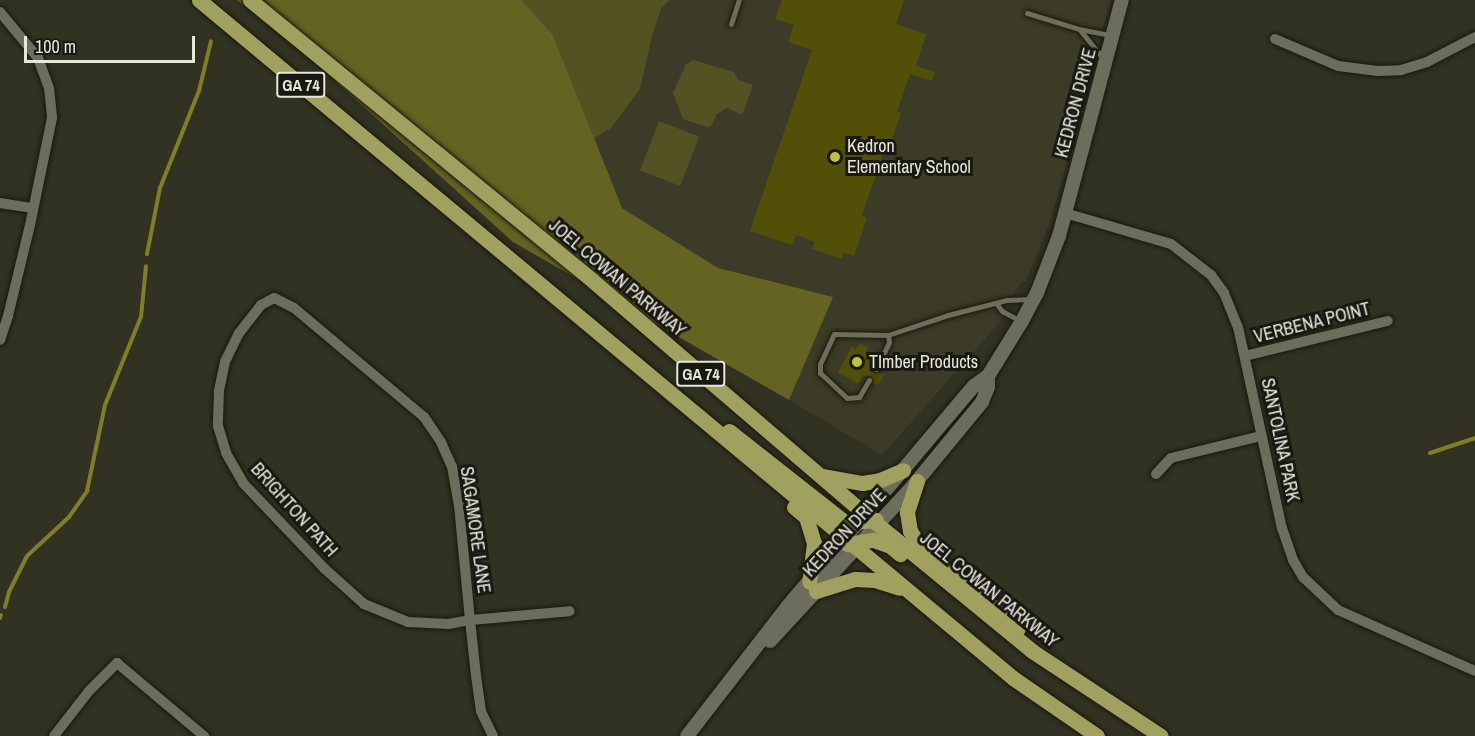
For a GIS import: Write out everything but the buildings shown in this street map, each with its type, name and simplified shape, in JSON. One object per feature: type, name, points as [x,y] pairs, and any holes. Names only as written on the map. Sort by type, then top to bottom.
[{"type":"main road","name":"GA 74","points":[[199,0],[1013,678],[1097,736]]},
{"type":"main road","name":"JOEL COWAN PARKWAY","points":[[250,0],[593,281],[872,520],[1032,651],[1161,736]]},
{"type":"main road","points":[[694,414],[725,428],[831,514],[846,523],[872,520]]},
{"type":"main road","points":[[712,429],[731,455],[806,517],[814,543],[812,586],[855,579],[874,580],[909,591]]},
{"type":"main road","points":[[819,475],[862,483],[880,480],[903,470]]},
{"type":"main road","points":[[917,481],[907,512],[910,531],[920,546],[1014,623],[1032,651]]},
{"type":"main road","points":[[851,543],[873,540],[890,546],[1008,640],[1032,651]]},
{"type":"street","name":"KEDRON DRIVE","points":[[872,520],[903,470],[974,386],[988,376],[1034,299],[1053,255],[1122,0]]},
{"type":"street","points":[[0,12],[38,58],[49,88],[52,118],[8,316],[0,340]]},
{"type":"street","points":[[1275,39],[1338,66],[1378,71],[1401,70],[1427,62],[1475,37]]},
{"type":"street","points":[[0,203],[33,208]]},
{"type":"street","name":"SANTOLINA PARK","points":[[1065,213],[1158,239],[1188,256],[1211,275],[1224,293],[1234,317],[1245,356],[1282,528],[1293,560],[1303,577],[1327,602],[1345,614],[1475,671]]},
{"type":"street","name":"BRIGHTON PATH","points":[[274,298],[261,305],[238,333],[225,362],[219,391],[218,426],[226,453],[243,483],[325,569],[364,604],[408,622],[448,624],[570,611]]},
{"type":"street","name":"SAGAMORE LANE","points":[[274,298],[294,308],[424,417],[441,442],[452,467],[481,711],[493,736]]},
{"type":"street","name":"VERBENA POINT","points":[[1245,356],[1388,321]]},
{"type":"street","name":"KEDRON DRIVE","points":[[687,736],[812,586],[872,520],[917,481],[982,402],[988,387],[988,376]]},
{"type":"street","points":[[1156,474],[1171,458],[1261,436]]},
{"type":"street","points":[[54,736],[89,691],[117,663],[204,736]]},
{"type":"lane","points":[[731,24],[739,0]]},
{"type":"lane","points":[[1027,13],[1079,29],[1112,35]]},
{"type":"lane","points":[[1079,29],[1094,44],[1105,62]]},
{"type":"lane","points":[[869,380],[859,397],[847,398],[835,390],[820,373],[820,364],[834,334],[888,335],[948,315],[996,303],[1034,299]]},
{"type":"lane","points":[[996,303],[1002,311],[1022,321]]},
{"type":"lane","points":[[876,369],[890,342],[888,335]]},
{"type":"shaded area","points":[[237,0],[521,0],[553,35],[622,208],[718,268],[833,297],[789,400],[513,242],[303,52]]},
{"type":"shaded area","points":[[517,0],[669,0],[661,9],[652,36],[640,89],[611,128],[594,138],[553,35]]},
{"type":"shaded area","name":"Kedron Elementary School","points":[[571,0],[1111,0],[1051,219],[1026,281],[1021,282],[1001,321],[882,455],[789,400],[823,311],[832,297],[718,268],[622,208],[553,35]]},
{"type":"shaded area","points":[[693,60],[734,72],[738,80],[753,85],[742,115],[727,108],[717,114],[711,126],[707,127],[683,119],[673,93],[686,64]]},
{"type":"shaded area","points":[[659,121],[699,136],[680,186],[640,170]]},
{"type":"waterway","points":[[147,254],[160,188],[199,91],[211,41]]},
{"type":"waterway","points":[[5,607],[9,592],[27,556],[69,517],[87,491],[105,405],[141,317],[146,266]]},
{"type":"waterway","points":[[1430,453],[1475,438]]},
{"type":"place","name":"Kedron Elementary School","points":[[835,157]]},
{"type":"place","name":"TImber Products","points":[[857,362]]}]
